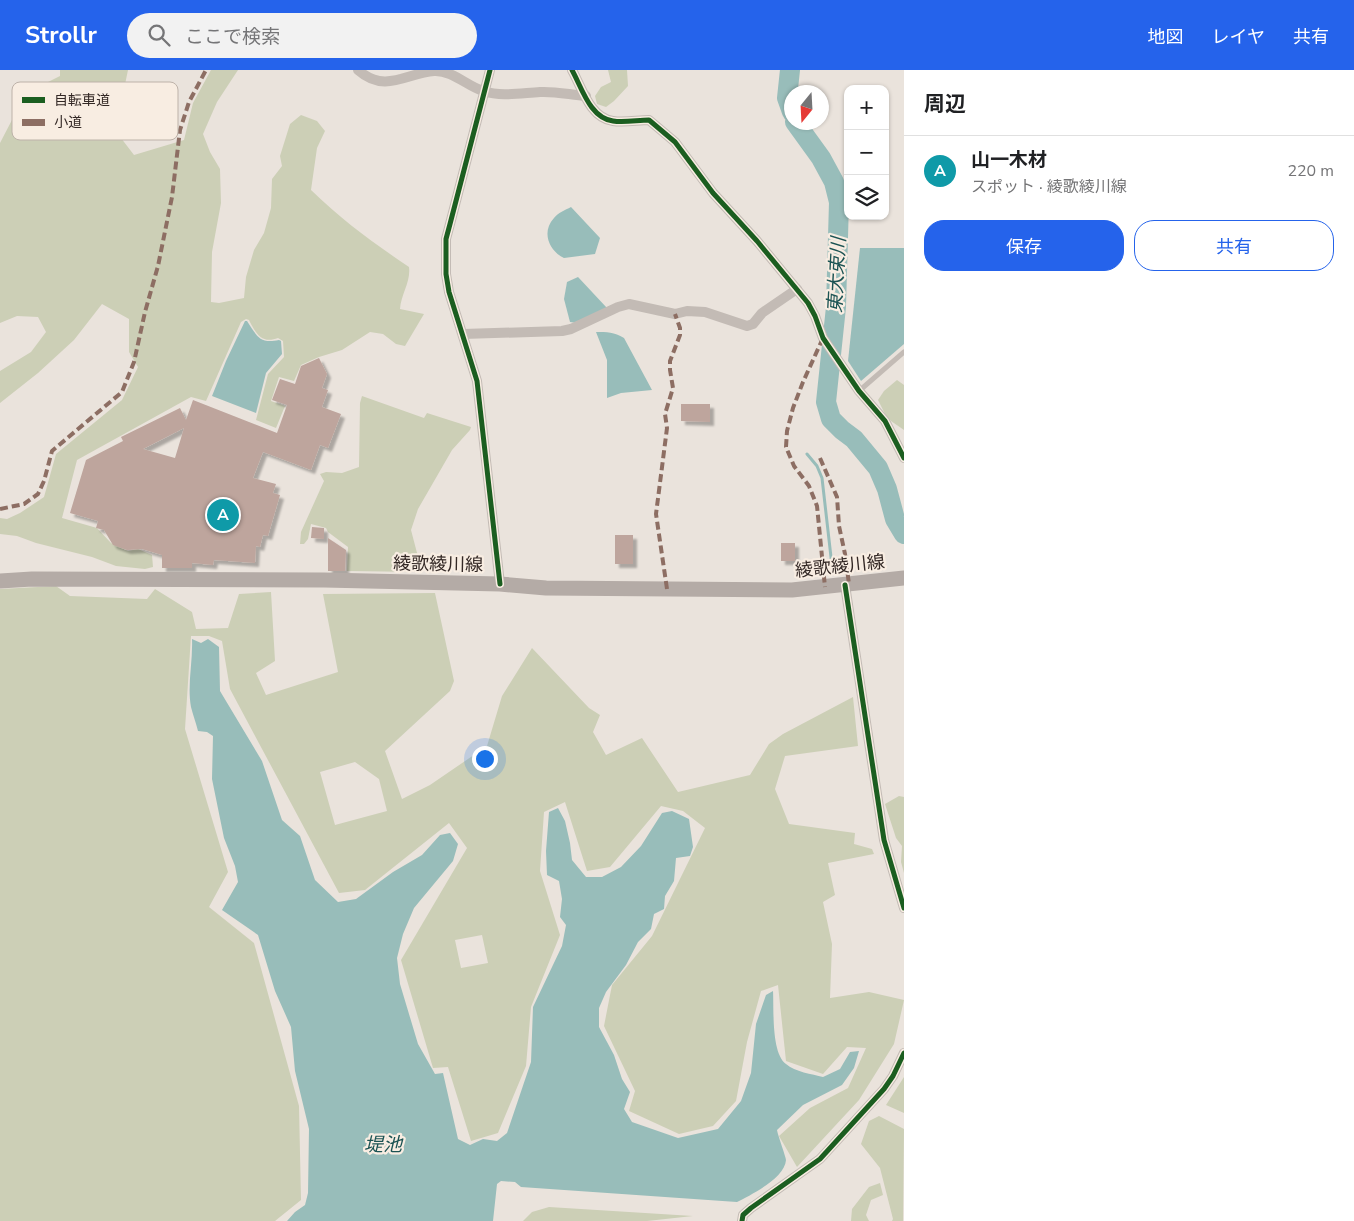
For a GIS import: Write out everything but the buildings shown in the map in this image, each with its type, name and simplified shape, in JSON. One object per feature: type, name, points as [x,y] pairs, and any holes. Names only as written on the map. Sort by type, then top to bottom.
[{"type":"main road","name":"綾歌綾川線","points":[[0,581],[32,579],[324,580],[500,584],[546,588],[792,590],[904,578]]},
{"type":"street","points":[[358,70],[364,75],[380,81],[398,81],[434,71],[445,72],[483,91],[508,95],[542,92],[586,96]]},
{"type":"street","points":[[490,70],[446,239],[446,274],[449,292],[477,381],[500,584]]},
{"type":"street","points":[[572,70],[594,111],[602,118],[614,121],[649,120],[675,142],[713,193],[757,241],[808,303],[826,342],[859,391],[885,421],[904,458]]},
{"type":"street","points":[[463,334],[562,331],[571,329],[628,304],[675,314],[687,311],[705,312],[747,326],[753,324],[762,313],[797,288]]},
{"type":"street","points":[[844,584],[884,840],[904,908]]},
{"type":"street","points":[[742,1221],[743,1215],[751,1208],[820,1159],[884,1089],[894,1076],[904,1053]]},
{"type":"lane","points":[[859,391],[904,352]]},
{"type":"green space","points":[[60,70],[128,70],[126,82],[48,82],[60,76]]},
{"type":"green space","points":[[211,70],[238,70],[217,102],[203,134],[210,152],[220,169],[221,203],[212,252],[211,302],[219,303],[244,298],[246,277],[254,250],[264,233],[271,208],[272,179],[282,166],[280,156],[290,124],[301,115],[317,121],[325,131],[317,148],[311,190],[358,231],[409,267],[409,278],[400,309],[424,314],[405,346],[396,344],[383,334],[370,332],[342,350],[301,365],[294,381],[279,377],[271,401],[285,406],[276,428],[256,420],[268,374],[284,357],[283,341],[278,338],[272,340],[264,339],[254,330],[249,320],[246,319],[241,322],[206,401],[191,397],[77,460],[62,518],[97,528],[111,543],[128,551],[138,549],[152,555],[153,567],[145,569],[116,566],[92,557],[36,543],[17,536],[0,534],[0,518],[7,519],[20,513],[44,497],[56,454],[122,400],[138,367],[129,352],[129,319],[102,304],[74,340],[38,373],[0,403],[0,371],[31,352],[46,332],[38,317],[17,316],[0,323],[0,143],[12,120],[12,140],[123,140],[134,155],[184,140],[193,103]]},
{"type":"green space","points":[[608,70],[627,70],[628,86],[606,107],[597,104],[595,96],[601,87],[611,82]]},
{"type":"green space","points":[[897,380],[904,385],[904,430],[891,421],[878,400],[884,391]]},
{"type":"green space","points":[[362,396],[424,418],[427,413],[471,427],[452,450],[418,509],[411,530],[422,572],[347,571],[348,547],[328,532],[326,528],[311,524],[308,539],[304,544],[300,544],[301,532],[324,481],[320,474],[326,472],[342,473],[359,467],[360,403]]},
{"type":"green space","points":[[56,586],[70,596],[147,599],[155,589],[192,612],[196,629],[228,628],[239,594],[271,592],[275,661],[256,673],[266,695],[338,672],[323,594],[435,593],[454,681],[450,691],[385,751],[402,799],[430,785],[487,746],[502,696],[532,648],[589,708],[600,715],[593,732],[606,755],[642,738],[678,792],[750,775],[769,744],[783,734],[853,697],[858,746],[785,756],[775,789],[789,824],[855,833],[854,844],[872,849],[874,854],[828,863],[835,895],[823,902],[832,944],[830,998],[869,992],[904,1000],[894,1044],[859,1100],[797,1167],[779,1136],[810,1108],[848,1088],[866,1048],[847,1047],[823,1074],[786,1061],[778,985],[761,991],[747,1042],[736,1101],[713,1126],[679,1134],[629,1111],[635,1091],[604,1026],[612,985],[652,936],[705,828],[683,811],[661,806],[610,867],[587,871],[565,802],[544,812],[540,871],[560,935],[531,1007],[526,1066],[498,1133],[471,1141],[448,1067],[433,1068],[401,960],[467,848],[449,823],[365,890],[339,893],[230,689],[222,641],[209,636],[191,636],[185,729],[228,872],[209,907],[254,943],[299,1106],[301,1200],[275,1221],[0,1221],[0,589]],"holes":[[[355,762],[379,779],[387,811],[335,825],[320,772]],[[482,935],[488,963],[461,968],[455,940]]]},
{"type":"green space","points":[[899,796],[904,797],[904,873],[901,862],[902,846],[896,838],[885,804]]},
{"type":"green space","points":[[904,1077],[904,1113],[886,1105]]},
{"type":"green space","points":[[879,1116],[904,1129],[903,1221],[892,1221],[880,1168],[861,1144],[869,1121]]},
{"type":"green space","points":[[880,1183],[883,1195],[871,1200],[866,1215],[869,1221],[851,1221],[852,1209],[869,1187]]},
{"type":"green space","points":[[549,1207],[693,1216],[647,1221],[523,1221],[532,1212]]},
{"type":"water","points":[[571,207],[600,238],[595,254],[564,258],[554,251],[548,241],[547,235],[550,223],[557,215]]},
{"type":"water","points":[[860,248],[904,248],[904,344],[861,381],[848,361]]},
{"type":"water","points":[[578,277],[607,308],[577,323],[570,322],[564,299],[567,282]]},
{"type":"water","points":[[245,321],[247,321],[259,338],[267,341],[281,341],[282,354],[266,373],[256,413],[212,396]]},
{"type":"water","points":[[596,332],[610,333],[624,338],[652,390],[621,393],[607,398],[607,360]]},
{"type":"water","name":"堤池","points":[[192,639],[201,643],[208,639],[219,647],[220,691],[262,761],[282,820],[300,836],[315,880],[338,902],[356,899],[393,872],[422,855],[440,835],[450,833],[458,844],[453,861],[414,908],[403,934],[397,958],[400,984],[418,1044],[435,1074],[443,1073],[458,1139],[470,1145],[483,1139],[497,1141],[507,1133],[531,1062],[533,1007],[562,946],[566,925],[560,917],[562,899],[559,881],[547,875],[546,851],[549,812],[558,808],[565,821],[572,860],[586,877],[602,877],[621,867],[641,846],[662,813],[672,811],[689,819],[693,847],[690,856],[676,858],[674,881],[665,896],[664,909],[654,914],[651,929],[638,942],[626,965],[606,992],[599,1008],[599,1027],[614,1055],[622,1079],[630,1092],[624,1109],[632,1122],[678,1138],[718,1129],[741,1101],[751,1073],[756,1024],[766,995],[773,991],[778,1050],[781,1058],[790,1067],[823,1077],[840,1069],[850,1052],[859,1051],[854,1068],[842,1085],[803,1105],[777,1130],[786,1160],[780,1173],[766,1185],[737,1202],[521,1187],[515,1182],[501,1181],[497,1184],[493,1221],[287,1221],[305,1205],[308,1193],[309,1129],[295,1071],[291,1027],[275,991],[258,935],[222,910],[238,882],[235,866],[224,838],[212,779],[213,736],[207,732],[198,731],[191,707]]},
{"type":"waterway","name":"東大束川","points":[[788,85],[790,70]]},
{"type":"waterway","name":"東大束川","points":[[801,130],[821,158],[834,182],[839,202],[836,307],[826,402],[831,419],[854,439],[878,468],[887,489],[895,519],[904,534]]},
{"type":"waterway","points":[[807,454],[817,466],[822,478],[832,566]]},
{"type":"marked path","points":[[0,509],[24,504],[38,494],[44,481],[52,451],[122,392],[134,362],[158,266],[172,197],[180,130],[189,102],[206,70]]},
{"type":"marked path","points":[[667,589],[656,514],[667,428],[665,414],[673,388],[670,361],[680,335],[680,328],[675,314]]},
{"type":"marked path","points":[[823,338],[793,408],[787,431],[786,447],[794,466],[809,486],[817,506],[825,587]]},
{"type":"marked path","points":[[820,458],[837,497],[839,526],[849,584]]},
{"type":"cycle path","points":[[490,70],[446,239],[446,274],[449,292],[477,381],[500,584]]},
{"type":"cycle path","points":[[572,70],[588,101],[598,114],[605,119],[617,122],[649,120],[675,142],[713,193],[757,241],[808,303],[823,338],[859,391],[885,421],[904,458]]},
{"type":"cycle path","points":[[845,585],[884,840],[904,908]]},
{"type":"cycle path","points":[[742,1221],[743,1215],[751,1208],[820,1159],[884,1089],[893,1076],[904,1053]]},
{"type":"place","name":"山一木材","points":[[223,515]]}]
